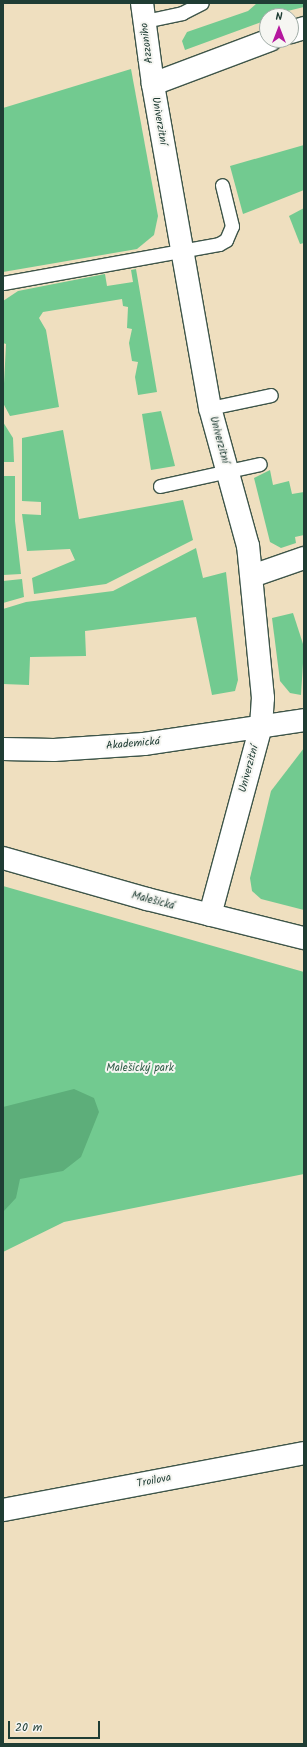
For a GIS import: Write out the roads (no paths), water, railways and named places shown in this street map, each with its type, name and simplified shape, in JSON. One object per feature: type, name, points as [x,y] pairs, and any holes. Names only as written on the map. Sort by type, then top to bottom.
[{"type":"street","name":"Azzoniho","points":[[143,12],[153,84]]},
{"type":"street","name":"Univerzitní","points":[[210,915],[261,726],[263,698],[252,576],[245,527],[210,408],[153,84],[259,44]]},
{"type":"street","points":[[252,576],[304,558]]},
{"type":"street","name":"Akademická","points":[[3,749],[54,750],[144,744],[304,720]]},
{"type":"street","name":"Malešická","points":[[3,858],[210,915],[304,938]]},
{"type":"street","name":"Troilova","points":[[3,1510],[304,1453]]},
{"type":"lane","points":[[143,12],[182,13],[202,3]]},
{"type":"lane","points":[[3,283],[182,252],[219,244],[231,232],[222,185]]},
{"type":"lane","points":[[210,408],[271,395]]},
{"type":"lane","points":[[160,486],[260,464]]},
{"type":"park label","name":"Malešický park","points":[[140,1068]]}]
